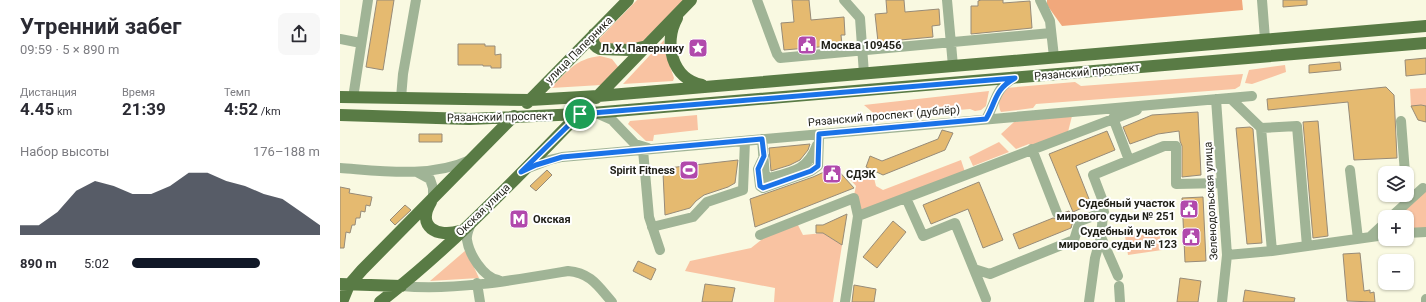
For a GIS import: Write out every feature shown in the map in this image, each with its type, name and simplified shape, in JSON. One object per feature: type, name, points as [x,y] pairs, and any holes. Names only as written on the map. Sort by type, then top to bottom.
[{"type":"main road","name":"улица Паперника","points":[[530,100],[628,0]]},
{"type":"main road","points":[[598,96],[691,0]]},
{"type":"main road","points":[[680,11],[673,24],[670,38],[672,55],[676,65],[685,79],[693,83],[711,87]]},
{"type":"main road","name":"Рязанский проспект","points":[[340,97],[530,100],[598,96],[1426,26]]},
{"type":"main road","points":[[594,34],[593,43],[600,49],[630,50],[648,45]]},
{"type":"main road","name":"Рязанский проспект","points":[[340,115],[469,119],[596,113],[1426,43]]},
{"type":"main road","name":"Окская улица","points":[[380,302],[401,286],[463,230],[598,96]]},
{"type":"main road","points":[[342,302],[345,285],[474,158],[530,100]]},
{"type":"main road","points":[[432,200],[428,207],[427,220],[435,231],[446,234],[463,230]]},
{"type":"main road","points":[[345,285],[401,286]]},
{"type":"street","points":[[353,98],[368,0]]},
{"type":"street","points":[[401,98],[403,74],[416,0]]},
{"type":"street","points":[[757,0],[777,54],[780,58],[1051,33]]},
{"type":"street","points":[[844,0],[860,18],[864,74]]},
{"type":"street","points":[[947,0],[953,66]]},
{"type":"street","points":[[1040,0],[1050,21],[1054,57]]},
{"type":"street","points":[[1262,0],[1266,39]]},
{"type":"street","points":[[340,39],[361,43]]},
{"type":"street","points":[[986,119],[994,106],[1000,88],[1015,78]]},
{"type":"street","name":"Рязанский проспект (дублёр)","points":[[521,172],[536,165],[562,157],[762,139],[819,136],[986,119],[1252,96]]},
{"type":"street","points":[[1230,98],[1261,128],[1272,251]]},
{"type":"street","name":"Зеленодольская улица","points":[[1216,99],[1227,255],[1222,302]]},
{"type":"street","points":[[858,216],[1113,118],[1154,104]]},
{"type":"street","points":[[1082,111],[1086,129]]},
{"type":"street","points":[[596,113],[612,120],[635,144],[647,150],[649,217],[660,250]]},
{"type":"street","points":[[1113,118],[1129,160]]},
{"type":"street","points":[[1401,121],[1404,166]]},
{"type":"street","points":[[1261,128],[1296,126],[1307,246]]},
{"type":"street","points":[[762,139],[765,177],[769,178],[804,166],[813,155],[819,136]]},
{"type":"street","points":[[652,227],[693,217],[707,202],[743,190],[745,141]]},
{"type":"street","points":[[1088,302],[1094,258],[1101,237],[1104,212],[1104,204],[1093,175],[1164,146],[1176,146],[1176,184],[1222,183]]},
{"type":"street","points":[[1032,149],[1057,213]]},
{"type":"street","points":[[340,168],[415,171],[442,169],[474,158]]},
{"type":"street","points":[[1350,170],[1358,239]]},
{"type":"street","points":[[415,171],[430,179],[433,188],[432,200]]},
{"type":"street","points":[[1414,194],[1423,188]]},
{"type":"street","points":[[760,235],[854,198],[858,216],[845,302]]},
{"type":"street","points":[[906,198],[923,236],[955,223],[986,299]]},
{"type":"street","points":[[1397,210],[1404,202]]},
{"type":"street","points":[[974,269],[990,274],[1074,240],[1080,221],[1104,212]]},
{"type":"street","points":[[477,216],[467,233],[468,244],[482,272],[491,279],[501,281]]},
{"type":"street","points":[[1370,237],[1378,230]]},
{"type":"street","points":[[1414,233],[1426,232]]},
{"type":"street","points":[[1227,255],[1272,251],[1378,236]]},
{"type":"street","points":[[1101,237],[1118,281],[1120,302]]},
{"type":"street","points":[[401,286],[419,288],[501,281],[568,271],[583,273],[588,276],[612,302]]},
{"type":"street","points":[[477,283],[480,302]]},
{"type":"shaded area","points":[[637,0],[684,0],[639,45],[598,43],[599,39]]},
{"type":"shaded area","points":[[1047,0],[1242,0],[1243,10],[1062,26],[1047,5]]},
{"type":"shaded area","points":[[664,40],[664,49],[674,78],[673,81],[623,84]]},
{"type":"shaded area","points":[[600,56],[612,59],[619,68],[601,85],[551,88],[567,71],[578,63]]},
{"type":"shaded area","points":[[1285,65],[1286,72],[1252,84],[1245,83],[1249,70]]},
{"type":"shaded area","points":[[1243,74],[1240,86],[1235,89],[1036,104],[1033,108],[1001,112],[999,106],[1000,96],[1005,88],[1075,82],[1081,86]]},
{"type":"shaded area","points":[[1426,88],[1426,106],[1421,105],[1411,107],[1410,89]]},
{"type":"shaded area","points":[[989,91],[986,106],[981,110],[975,111],[970,109],[878,117],[864,105]]},
{"type":"shaded area","points":[[697,115],[698,130],[654,135],[653,141],[646,141],[628,124],[630,121]]},
{"type":"shaded area","points":[[1072,116],[1068,132],[1035,147],[1029,144],[1016,149],[1001,134],[1014,122]]},
{"type":"shaded area","points":[[999,142],[1009,152],[973,166],[969,157]]},
{"type":"shaded area","points":[[961,160],[965,172],[860,213],[854,195],[856,186],[845,174],[856,169],[873,174],[876,186],[883,190]]},
{"type":"shaded area","points":[[1426,188],[1426,229],[1414,230],[1414,210],[1402,210],[1411,202],[1414,202],[1414,199]]},
{"type":"shaded area","points":[[797,223],[803,235],[823,233],[842,245],[833,302],[774,302],[775,288],[685,271],[690,261],[751,248],[770,233]]},
{"type":"shaded area","points":[[1159,230],[1162,250],[1128,255],[1125,236]]},
{"type":"shaded area","points":[[466,250],[479,278],[430,281]]},
{"type":"building","points":[[377,0],[394,0],[383,70],[366,67]]},
{"type":"building","points":[[792,0],[809,0],[811,20],[844,17],[845,35],[841,35],[842,45],[784,50],[781,23],[794,22]]},
{"type":"building","points":[[886,0],[904,0],[905,12],[939,9],[940,25],[932,26],[933,37],[878,42],[875,14],[887,13]]},
{"type":"building","points":[[1003,0],[1003,3],[1030,1],[1032,28],[971,34],[971,6],[978,6],[978,1]]},
{"type":"building","points":[[1283,0],[1307,0],[1307,5],[1283,7]]},
{"type":"building","points":[[458,44],[485,44],[485,46],[495,46],[495,55],[501,54],[501,68],[491,68],[491,66],[483,65],[458,65]]},
{"type":"building","points":[[1426,58],[1426,74],[1406,76],[1405,60]]},
{"type":"building","points":[[1340,62],[1341,70],[1309,73],[1309,65]]},
{"type":"building","points":[[1386,87],[1394,95],[1397,158],[1354,160],[1348,102],[1268,110],[1267,99]]},
{"type":"building","points":[[1411,106],[1426,106],[1426,122],[1418,120]]},
{"type":"building","points":[[1198,112],[1201,175],[1182,177],[1182,146],[1179,131],[1158,134],[1130,144],[1123,127],[1152,115]]},
{"type":"building","points":[[1318,121],[1328,236],[1313,238],[1303,122]]},
{"type":"building","points":[[1250,127],[1253,129],[1262,243],[1247,244],[1236,128]]},
{"type":"building","points":[[942,130],[953,133],[945,150],[883,175],[866,167],[870,156],[882,161],[938,139]]},
{"type":"building","points":[[1107,131],[1115,150],[1076,166],[1091,204],[1073,212],[1049,154]]},
{"type":"building","points":[[419,134],[442,134],[442,142],[419,142]]},
{"type":"building","points":[[810,144],[808,150],[800,160],[771,171],[769,148]]},
{"type":"building","points":[[738,160],[735,183],[728,187],[704,195],[690,208],[665,215],[663,173],[668,168]]},
{"type":"building","points":[[835,167],[854,188],[755,227],[750,199],[813,177]]},
{"type":"building","points":[[547,170],[552,175],[536,191],[530,186]]},
{"type":"building","points":[[979,182],[1003,240],[983,248],[968,209],[931,224],[923,205]]},
{"type":"building","points":[[340,187],[350,189],[349,193],[372,197],[370,206],[366,205],[365,212],[361,211],[360,218],[356,218],[355,225],[352,225],[350,233],[346,232],[344,248],[340,248]]},
{"type":"building","points":[[1203,197],[1206,261],[1185,262],[1182,198]]},
{"type":"building","points":[[405,205],[411,210],[395,225],[390,220]]},
{"type":"building","points":[[1069,211],[1073,221],[1071,228],[1019,249],[1013,234],[1053,218],[1060,219],[1063,213]]},
{"type":"building","points":[[847,214],[842,245],[823,233],[816,233],[816,225],[823,225]]},
{"type":"building","points":[[893,221],[906,232],[877,268],[863,257]]},
{"type":"building","points":[[1360,253],[1364,291],[1370,290],[1370,293],[1374,292],[1375,302],[1347,301],[1343,254]]},
{"type":"building","points":[[638,261],[656,269],[651,280],[633,271]]},
{"type":"building","points":[[1180,278],[1201,281],[1198,302],[1177,302]]},
{"type":"building","points":[[705,284],[735,288],[732,302],[702,302]]},
{"type":"building","points":[[854,285],[876,289],[874,302],[852,302]]},
{"type":"building","points":[[1245,290],[1295,298],[1294,302],[1243,302]]},
{"type":"place","name":"Москва 109456","points":[[807,45]]},
{"type":"place","name":"Л. Х. Папернику","points":[[698,48]]},
{"type":"place","name":"Spirit Fitness","points":[[689,170]]},
{"type":"place","name":"СДЭК","points":[[832,174]]},
{"type":"place","name":"Судебный участок мирового судьи № 251","points":[[1189,209]]},
{"type":"place","name":"Окская","points":[[519,219]]},
{"type":"place","name":"Судебный участок мирового судьи № 123","points":[[1191,237]]},
{"type":"route","points":[[1015,78],[1005,83],[1000,88],[997,93],[994,106],[986,119],[819,134],[818,166],[811,171],[763,188],[760,186],[758,169],[764,156],[762,139],[562,157],[549,160],[521,172],[580,114],[1015,78]]}]
